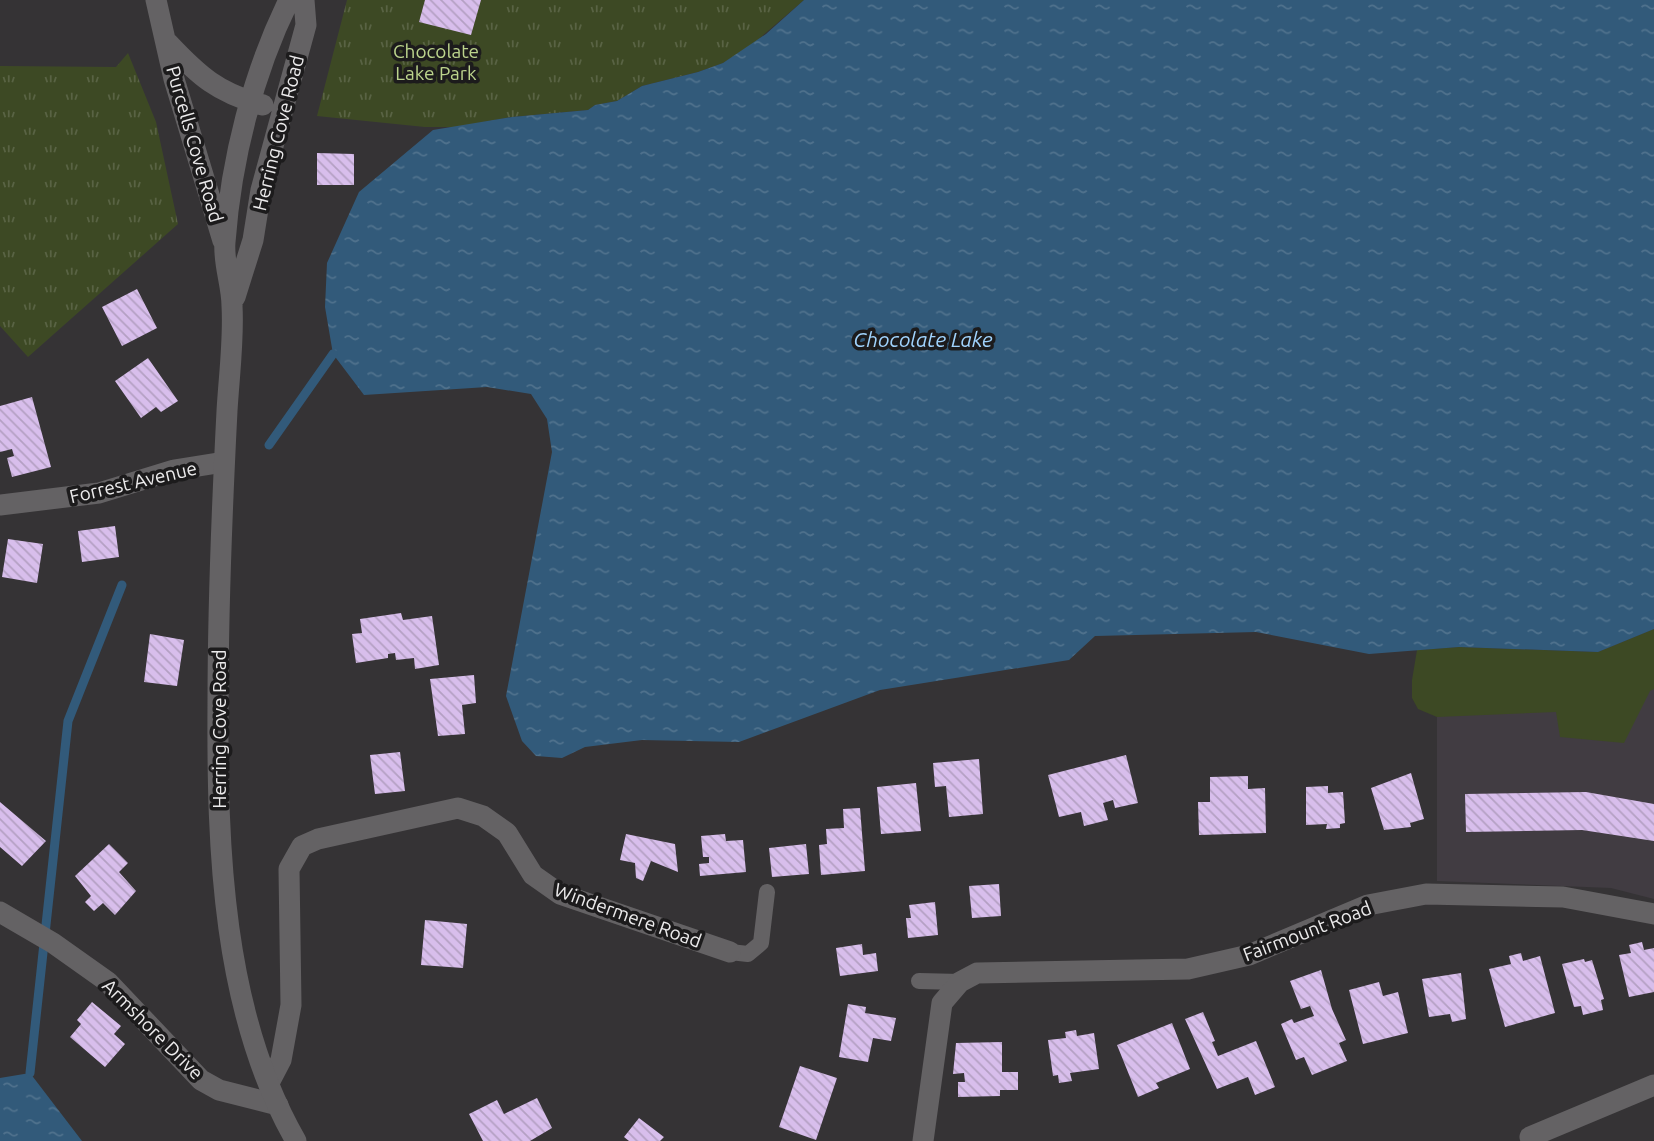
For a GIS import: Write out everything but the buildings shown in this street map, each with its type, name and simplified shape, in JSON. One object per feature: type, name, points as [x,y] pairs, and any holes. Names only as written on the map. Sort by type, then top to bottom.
[{"type":"street","name":"Purcells Cove Road","points":[[156,0],[181,106],[224,245]]},
{"type":"street","name":"Herring Cove Road","points":[[289,0],[251,102],[240,144],[224,245],[232,306],[218,665],[220,852],[228,926],[240,984],[269,1083],[296,1141]]},
{"type":"street","name":"Herring Cove Road","points":[[232,306],[253,240],[261,190],[306,25],[304,0]]},
{"type":"street","name":"Purcells Cove Road","points":[[168,43],[206,82],[251,102],[282,110]]},
{"type":"street","name":"Forrest Avenue","points":[[0,505],[99,493],[174,470],[224,462]]},
{"type":"street","name":"Windermere Road","points":[[269,1083],[281,1060],[287,1038],[290,1005],[289,869],[302,846],[318,839],[458,808],[483,816],[507,833],[533,875],[560,894],[730,952]]},
{"type":"street","name":"Fairmount Road","points":[[960,982],[977,973],[1188,969],[1249,955],[1368,905],[1426,894],[1563,897],[1654,914]]},
{"type":"street","name":"Armshore Drive","points":[[0,912],[52,943],[108,982],[201,1080],[219,1090],[278,1105]]},
{"type":"street","points":[[923,1141],[942,1003],[960,982]]},
{"type":"street","points":[[1530,1136],[1654,1084]]},
{"type":"lane","name":"Windermere Road","points":[[730,952],[748,954],[761,943],[767,892]]},
{"type":"lane","points":[[919,981],[960,982]]},
{"type":"shaded area","points":[[1654,629],[1654,899],[1611,888],[1437,881],[1437,717],[1417,650],[1598,652]]},
{"type":"green space","name":"Chocolate Lake Park","points":[[347,0],[804,0],[754,43],[723,63],[642,86],[617,101],[595,105],[588,110],[512,117],[455,127],[425,127],[317,116]]},
{"type":"green space","points":[[128,53],[156,122],[178,224],[28,357],[0,326],[0,66],[116,67]]},
{"type":"green space","points":[[1654,629],[1654,689],[1650,691],[1624,743],[1560,737],[1556,712],[1437,717],[1418,709],[1412,698],[1417,650],[1459,647],[1598,652]]},
{"type":"water","name":"Chocolate Lake","points":[[804,0],[1654,0],[1654,629],[1598,652],[1459,647],[1369,654],[1256,632],[1095,636],[1069,660],[880,690],[739,742],[642,740],[585,747],[562,758],[536,756],[522,741],[506,696],[552,452],[547,419],[531,394],[487,387],[364,395],[333,354],[325,307],[327,263],[359,192],[433,130],[512,117],[588,110],[595,105],[617,101],[642,86],[723,63],[766,34]]},
{"type":"water","points":[[30,1073],[82,1141],[0,1141],[0,1078]]},
{"type":"waterway","points":[[269,445],[333,354]]},
{"type":"waterway","points":[[30,1073],[68,721],[122,585]]}]
